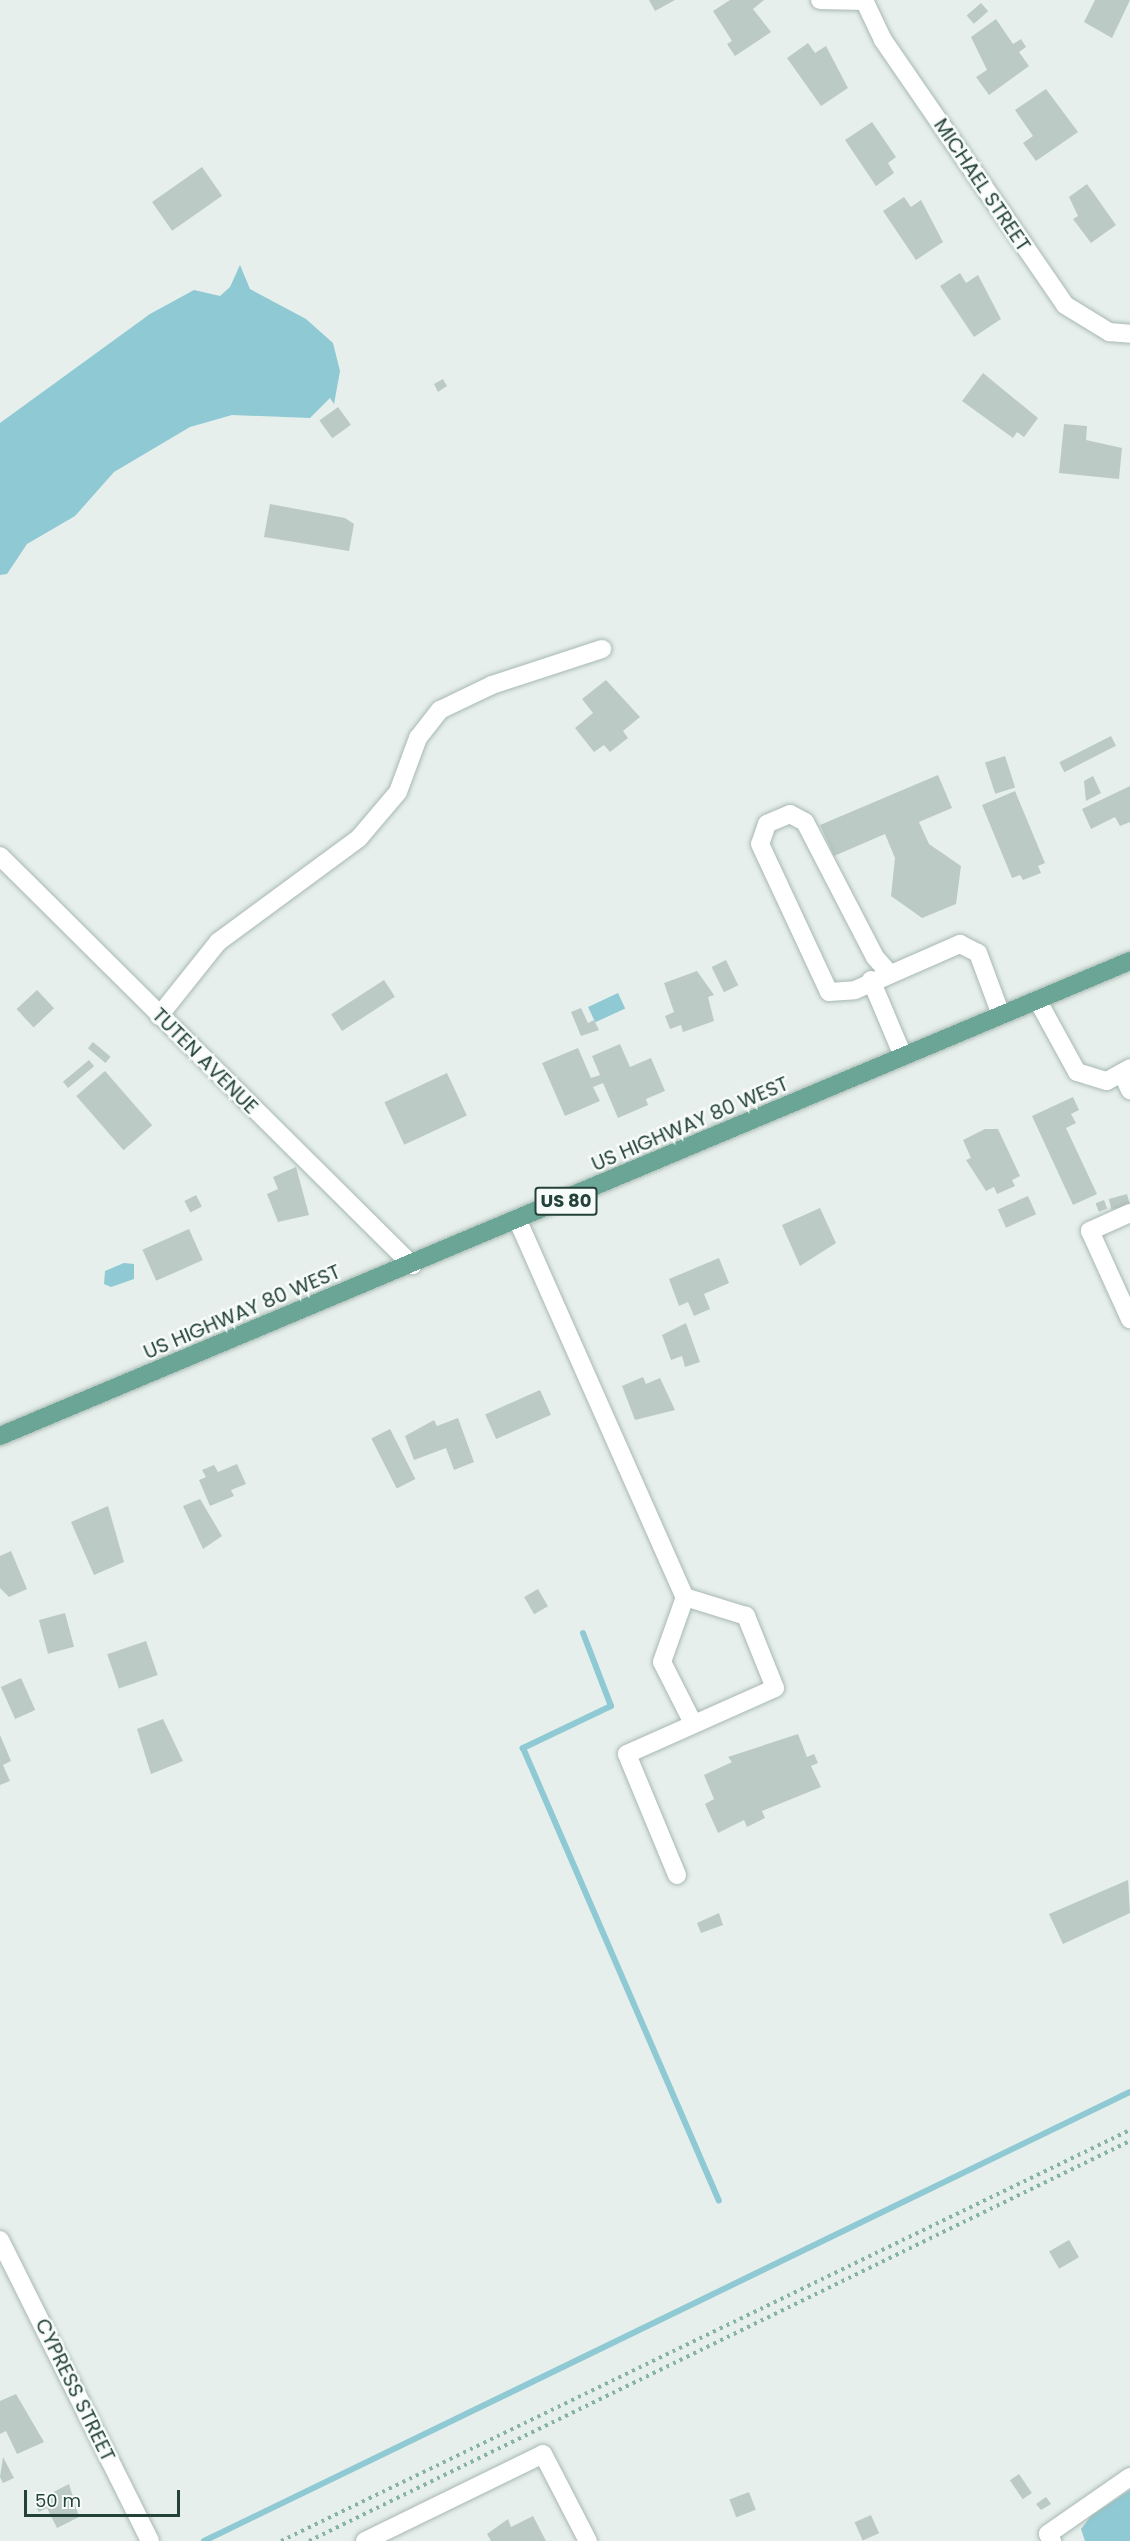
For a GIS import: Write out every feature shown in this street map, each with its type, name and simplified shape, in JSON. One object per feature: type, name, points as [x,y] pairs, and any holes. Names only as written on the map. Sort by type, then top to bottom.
[{"type":"main road","name":"US HIGHWAY 80 WEST","points":[[0,1436],[518,1221],[1130,961]]},
{"type":"street","points":[[820,0],[864,0]]},
{"type":"street","name":"MICHAEL STREET","points":[[864,0],[883,40],[1065,305],[1101,328],[1130,334]]},
{"type":"street","points":[[159,1016],[218,942],[359,838],[398,792],[418,738],[440,710],[492,685],[602,649]]},
{"type":"street","points":[[888,972],[875,957],[805,822],[790,814],[767,824],[760,844],[829,992],[837,995],[960,944],[970,946],[978,953],[1001,1015]]},
{"type":"street","name":"TUTEN AVENUE","points":[[0,856],[412,1265]]},
{"type":"street","points":[[871,980],[903,1056]]},
{"type":"street","points":[[1038,1001],[1077,1072],[1107,1081],[1126,1070],[1130,1090]]},
{"type":"street","points":[[1129,1215],[1090,1231],[1130,1319]]},
{"type":"street","points":[[518,1221],[684,1597],[662,1662],[693,1723]]},
{"type":"street","points":[[677,1875],[627,1754],[775,1688],[746,1616],[684,1597]]},
{"type":"street","name":"CYPRESS STREET","points":[[0,2240],[150,2541]]},
{"type":"street","points":[[365,2541],[543,2454],[588,2541]]},
{"type":"street","points":[[1052,2541],[1048,2534],[1130,2477]]},
{"type":"path","points":[[280,2541],[1130,2130]]},
{"type":"path","points":[[309,2541],[1130,2141]]},
{"type":"water","points":[[240,265],[250,289],[306,319],[333,343],[340,371],[334,404],[330,398],[310,418],[232,415],[190,427],[114,472],[75,516],[27,544],[7,574],[0,575],[0,423],[150,314],[194,290],[220,296],[230,287]]},
{"type":"water","points":[[618,993],[625,1008],[595,1022],[588,1007]]},
{"type":"water","points":[[124,1263],[134,1264],[134,1279],[111,1287],[104,1284],[105,1271]]},
{"type":"water","points":[[1130,2490],[1130,2541],[1085,2541],[1081,2529],[1091,2516]]},
{"type":"building","points":[[649,0],[675,0],[655,11]]},
{"type":"building","points":[[730,0],[764,0],[753,9],[771,32],[735,56],[727,44],[732,41],[713,11]]},
{"type":"building","points":[[1095,0],[1130,0],[1112,38],[1084,22]]},
{"type":"building","points":[[981,3],[988,11],[974,24],[967,15]]},
{"type":"building","points":[[996,19],[1013,44],[1021,39],[1026,47],[1019,52],[1029,66],[989,95],[976,77],[987,70],[971,37]]},
{"type":"building","points":[[808,43],[815,53],[826,46],[848,88],[821,106],[787,58]]},
{"type":"building","points":[[1046,89],[1078,132],[1036,161],[1023,143],[1033,136],[1015,110]]},
{"type":"building","points":[[872,122],[896,157],[888,163],[894,173],[876,186],[845,140]]},
{"type":"building","points":[[202,167],[222,196],[172,231],[152,202]]},
{"type":"building","points":[[1087,184],[1116,225],[1091,243],[1073,219],[1078,216],[1069,197]]},
{"type":"building","points":[[904,197],[911,207],[921,200],[943,242],[916,260],[883,211]]},
{"type":"building","points":[[960,273],[966,283],[978,275],[1001,319],[974,337],[940,286]]},
{"type":"building","points":[[983,373],[1038,418],[1024,437],[1017,432],[1013,438],[962,401]]},
{"type":"building","points":[[443,379],[447,386],[438,392],[434,384]]},
{"type":"building","points":[[338,407],[351,425],[332,438],[319,421]]},
{"type":"building","points":[[1064,424],[1087,426],[1086,440],[1122,448],[1119,479],[1059,473]]},
{"type":"building","points":[[270,504],[345,518],[354,524],[349,551],[264,537]]},
{"type":"building","points":[[606,680],[640,717],[623,731],[628,738],[610,752],[604,745],[594,752],[575,728],[593,713],[582,699]]},
{"type":"building","points":[[1111,736],[1116,746],[1064,772],[1059,762]]},
{"type":"building","points":[[1005,756],[1015,787],[995,794],[985,762]]},
{"type":"building","points":[[938,775],[952,808],[919,822],[929,844],[961,866],[956,904],[922,918],[891,896],[895,858],[885,834],[834,856],[820,825]]},
{"type":"building","points":[[1093,776],[1101,793],[1086,801],[1084,781]]},
{"type":"building","points":[[1130,786],[1130,822],[1120,826],[1115,817],[1091,829],[1082,809]]},
{"type":"building","points":[[1015,791],[1045,863],[1038,866],[1041,873],[1023,880],[1020,875],[1012,878],[982,805]]},
{"type":"building","points":[[726,960],[738,985],[724,992],[712,967]]},
{"type":"building","points":[[697,971],[714,995],[708,997],[714,1021],[683,1032],[681,1025],[670,1029],[665,1016],[674,1012],[664,983]]},
{"type":"building","points":[[384,980],[395,997],[342,1031],[331,1014]]},
{"type":"building","points":[[37,990],[54,1008],[34,1027],[17,1009]]},
{"type":"building","points":[[581,1008],[588,1023],[594,1020],[599,1030],[581,1036],[571,1012]]},
{"type":"building","points":[[93,1042],[111,1057],[105,1063],[88,1048]]},
{"type":"building","points":[[620,1044],[630,1067],[651,1058],[665,1091],[646,1099],[648,1105],[618,1118],[603,1083],[593,1087],[600,1101],[565,1116],[542,1063],[578,1048],[591,1078],[600,1075],[592,1056]]},
{"type":"building","points":[[89,1060],[94,1066],[68,1088],[63,1082]]},
{"type":"building","points":[[105,1071],[152,1125],[124,1150],[76,1096]]},
{"type":"building","points":[[447,1073],[467,1116],[404,1145],[384,1102]]},
{"type":"building","points":[[1073,1097],[1079,1110],[1071,1114],[1076,1123],[1066,1128],[1097,1194],[1073,1205],[1032,1116]]},
{"type":"building","points":[[985,1129],[998,1129],[1020,1176],[1012,1180],[1015,1186],[997,1194],[994,1187],[986,1191],[966,1160],[971,1158],[963,1140]]},
{"type":"building","points":[[296,1167],[309,1215],[278,1222],[267,1194],[278,1189],[273,1177]]},
{"type":"building","points":[[1127,1194],[1130,1205],[1111,1210],[1109,1199]]},
{"type":"building","points":[[196,1195],[202,1207],[190,1212],[184,1201]]},
{"type":"building","points":[[1028,1196],[1036,1214],[1006,1228],[998,1209]]},
{"type":"building","points":[[1104,1200],[1107,1208],[1099,1212],[1096,1203]]},
{"type":"building","points":[[820,1208],[836,1243],[800,1266],[782,1225]]},
{"type":"building","points":[[189,1229],[203,1260],[156,1281],[142,1250]]},
{"type":"building","points":[[719,1258],[729,1283],[704,1294],[710,1309],[694,1316],[688,1302],[679,1306],[669,1279]]},
{"type":"building","points":[[686,1323],[700,1362],[685,1367],[682,1356],[671,1360],[662,1335]]},
{"type":"building","points":[[643,1377],[646,1384],[660,1378],[675,1410],[635,1420],[622,1386]]},
{"type":"building","points":[[540,1390],[551,1415],[496,1439],[485,1414]]},
{"type":"building","points":[[458,1418],[474,1462],[454,1470],[446,1448],[414,1460],[405,1436],[434,1420],[437,1426]]},
{"type":"building","points":[[390,1429],[415,1479],[397,1488],[371,1439]]},
{"type":"building","points":[[237,1464],[246,1484],[231,1490],[234,1496],[210,1506],[199,1480],[206,1477],[202,1470],[214,1465],[218,1472]]},
{"type":"building","points":[[200,1499],[222,1536],[203,1549],[183,1506]]},
{"type":"building","points":[[108,1506],[124,1562],[94,1575],[71,1522]]},
{"type":"building","points":[[11,1551],[27,1589],[9,1597],[0,1588],[0,1556]]},
{"type":"building","points":[[538,1589],[548,1606],[534,1614],[524,1597]]},
{"type":"building","points":[[65,1613],[74,1647],[48,1654],[39,1620]]},
{"type":"building","points":[[146,1641],[158,1675],[119,1688],[107,1654]]},
{"type":"building","points":[[21,1678],[35,1710],[15,1719],[1,1687]]},
{"type":"building","points":[[163,1719],[183,1761],[151,1774],[137,1729]]},
{"type":"building","points":[[798,1734],[807,1757],[814,1754],[818,1763],[811,1766],[821,1787],[762,1811],[765,1818],[747,1827],[744,1820],[718,1833],[705,1804],[714,1799],[704,1775],[732,1762],[728,1757]]},
{"type":"building","points":[[0,1735],[11,1761],[3,1765],[10,1781],[0,1785]]},
{"type":"building","points":[[1128,1880],[1130,1913],[1063,1944],[1049,1914]]},
{"type":"building","points":[[719,1913],[723,1925],[701,1933],[697,1923]]},
{"type":"building","points":[[1069,2240],[1079,2257],[1059,2269],[1049,2252]]},
{"type":"building","points":[[16,2394],[44,2442],[17,2454],[6,2431],[0,2434],[0,2401]]},
{"type":"building","points":[[3,2457],[14,2478],[3,2483],[0,2477]]},
{"type":"building","points":[[1019,2474],[1032,2493],[1023,2499],[1010,2480]]},
{"type":"building","points":[[69,2484],[79,2517],[57,2528],[47,2508],[39,2512],[34,2502]]},
{"type":"building","points":[[749,2492],[756,2510],[736,2517],[729,2500]]},
{"type":"building","points":[[1046,2497],[1051,2504],[1041,2510],[1036,2504]]},
{"type":"building","points":[[871,2515],[879,2533],[863,2541],[855,2522]]},
{"type":"building","points":[[533,2516],[546,2541],[491,2541],[487,2534],[508,2519],[511,2527]]},
{"type":"waterway","points":[[583,1633],[611,1706],[523,1748],[719,2200]]},
{"type":"waterway","points":[[204,2541],[1130,2092]]}]
